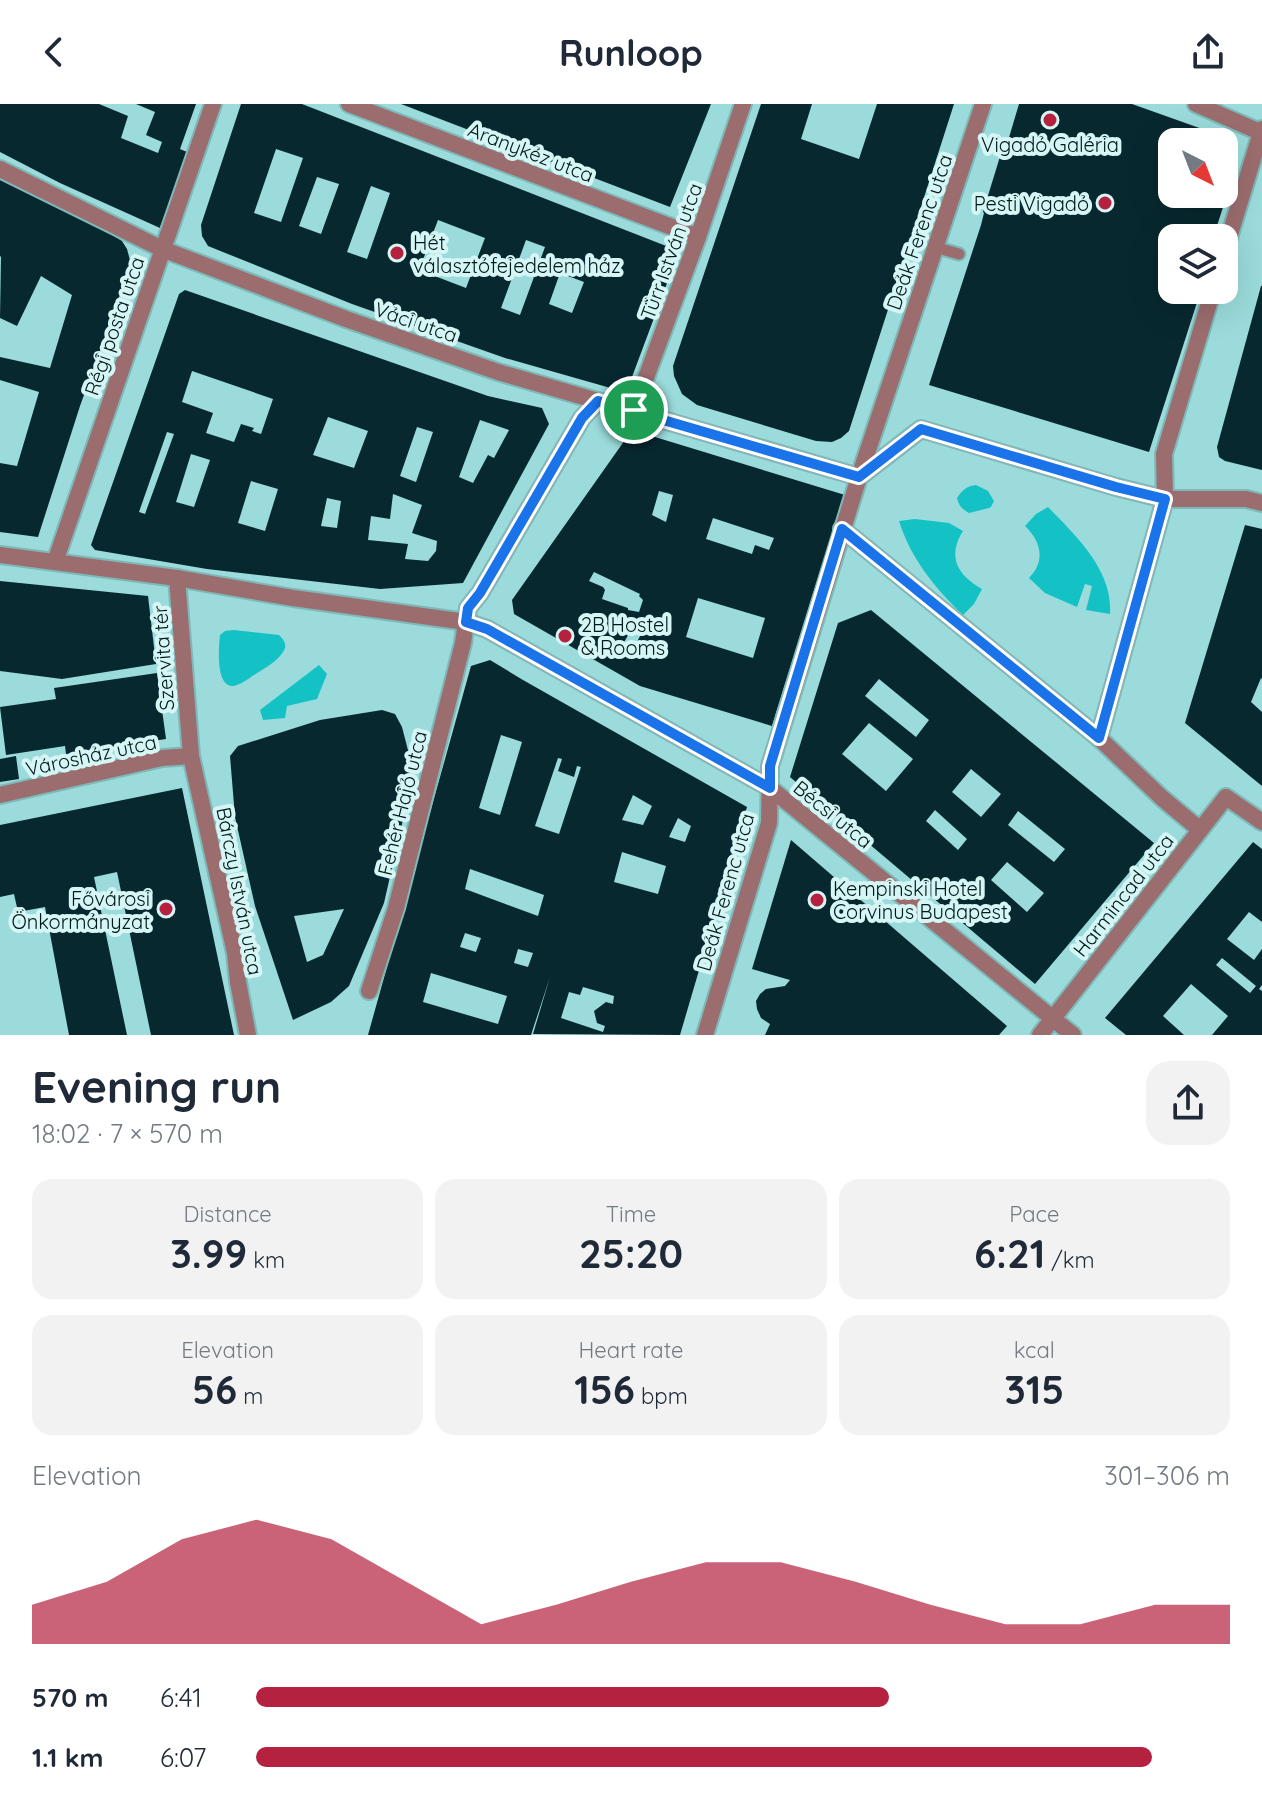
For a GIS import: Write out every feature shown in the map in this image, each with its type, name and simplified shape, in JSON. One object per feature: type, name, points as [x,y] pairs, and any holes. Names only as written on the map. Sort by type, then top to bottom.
[{"type":"street","name":"Régi posta utca","points":[[55,562],[213,104]]},
{"type":"street","name":"Aranykéz utca","points":[[349,104],[698,237]]},
{"type":"street","name":"Türr István utca","points":[[634,410],[743,104]]},
{"type":"street","name":"Deák Ferenc utca","points":[[705,1035],[769,823],[770,766],[842,529],[983,104]]},
{"type":"street","points":[[1196,104],[1261,131],[1233,224]]},
{"type":"street","name":"Váci utca","points":[[0,169],[162,249],[346,319],[470,362],[859,477]]},
{"type":"street","points":[[1099,738],[1165,499],[1164,454],[1209,304]]},
{"type":"street","name":"Fehér Hajó utca","points":[[369,991],[396,908],[463,643],[468,608],[480,593],[582,418],[598,401]]},
{"type":"street","points":[[859,477],[921,429],[1165,499],[1254,501]]},
{"type":"street","points":[[842,529],[1099,738],[1199,829]]},
{"type":"street","points":[[0,555],[177,578]]},
{"type":"street","name":"Szervita tér","points":[[191,756],[177,578],[293,598]]},
{"type":"street","name":"Bécsi utca","points":[[293,598],[466,622],[487,629],[770,788],[1073,1035]]},
{"type":"street","name":"Városház utca","points":[[0,795],[162,758],[191,756]]},
{"type":"street","name":"Bárczy István utca","points":[[191,756],[235,953],[248,1035]]},
{"type":"street","name":"Harmincad utca","points":[[1040,1035],[1226,797],[1262,822]]},
{"type":"lane","points":[[935,247],[959,254]]},
{"type":"shaded area","points":[[976,485],[988,491],[994,501],[989,508],[969,513],[961,507],[957,498],[965,489]]},
{"type":"shaded area","points":[[1048,507],[1081,542],[1099,568],[1106,583],[1110,614],[1086,610],[1092,586],[1085,584],[1077,607],[1045,593],[1029,578],[1038,565],[1039,551],[1035,538],[1025,526]]},
{"type":"shaded area","points":[[915,519],[949,523],[963,531],[956,549],[957,564],[966,578],[982,589],[963,615],[934,583],[910,548],[899,521]]},
{"type":"shaded area","points":[[234,630],[279,635],[285,647],[270,665],[232,686],[227,684],[220,672],[219,647],[220,635]]},
{"type":"shaded area","points":[[319,665],[327,674],[317,699],[287,706],[285,718],[263,720],[260,710]]},
{"type":"building","points":[[0,104],[99,104],[128,116],[121,138],[158,153],[162,142],[146,135],[155,112],[136,104],[196,104],[180,149],[187,152],[160,228],[0,152]]},
{"type":"building","points":[[241,104],[302,104],[679,251],[632,377],[614,389],[505,358],[352,304],[208,246],[202,236],[201,225]],"holes":[[[276,149],[303,158],[281,222],[254,213]],[[317,177],[339,184],[321,234],[299,226]],[[371,186],[390,193],[367,259],[347,252]],[[438,220],[485,238],[466,288],[419,270]],[[526,240],[545,247],[520,315],[501,308]],[[560,273],[584,282],[572,313],[549,304]]]},
{"type":"building","points":[[401,104],[711,104],[670,207]]},
{"type":"building","points":[[761,104],[812,104],[801,139],[859,159],[877,104],[954,104],[849,431],[832,442],[816,441],[697,405],[682,394],[674,376],[673,366]]},
{"type":"building","points":[[1019,104],[1132,104],[1199,128],[1158,128],[1158,208],[1223,208],[1218,224],[1158,224],[1158,304],[1197,304],[1149,452],[929,385],[1002,150],[1005,151]]},
{"type":"building","points":[[0,179],[122,241],[131,264],[80,406],[38,537],[0,532],[0,463],[17,466],[39,392],[0,380],[0,357],[50,368],[72,295],[41,276],[17,326],[0,318]]},
{"type":"building","points":[[1261,286],[1262,470],[1225,461],[1219,457],[1217,447]]},
{"type":"building","points":[[185,290],[488,396],[542,408],[549,424],[463,583],[380,589],[207,569],[95,550],[91,545],[179,294]],"holes":[[[192,371],[273,399],[261,434],[241,424],[234,442],[206,433],[213,413],[182,402]],[[328,417],[368,431],[354,468],[313,455]],[[480,420],[509,430],[494,458],[488,455],[473,483],[459,477]],[[417,427],[433,432],[416,482],[400,476]],[[167,432],[174,434],[145,514],[139,512]],[[191,454],[210,460],[194,507],[176,502]],[[251,481],[278,489],[265,531],[238,523]],[[393,494],[422,505],[412,533],[437,541],[436,551],[428,561],[405,559],[408,544],[368,540],[371,516],[390,519]],[[327,498],[341,501],[337,528],[321,526]]]},
{"type":"building","points":[[632,430],[845,495],[772,726],[640,686],[514,614],[512,600]],"holes":[[[659,491],[673,495],[666,522],[652,515]],[[713,518],[774,538],[769,550],[755,545],[752,554],[706,539]],[[594,572],[640,594],[643,600],[639,612],[602,599],[603,587],[589,581]],[[698,598],[765,618],[753,658],[686,637]],[[585,614],[598,618],[593,628],[581,621]],[[631,630],[641,634],[633,650],[623,644]]]},
{"type":"building","points":[[1245,525],[1262,529],[1262,679],[1251,702],[1262,712],[1262,786],[1185,723]]},
{"type":"building","points":[[0,581],[148,596],[156,664],[62,679],[0,671]]},
{"type":"building","points":[[871,610],[1154,843],[1035,984],[790,777],[838,623]],"holes":[[[879,679],[929,720],[916,737],[865,696]],[[869,723],[913,759],[886,791],[842,754]],[[971,769],[1001,794],[981,817],[952,792]],[[935,810],[967,839],[958,850],[926,821]],[[1018,811],[1065,849],[1054,862],[1008,825]],[[1007,862],[1044,893],[1027,912],[991,880]]]},
{"type":"building","points":[[490,660],[747,807],[680,1035],[533,1034],[550,977],[531,1035],[368,1035],[471,666]],"holes":[[[501,735],[522,742],[500,815],[479,808]],[[558,758],[562,759],[558,771],[574,777],[577,766],[581,767],[559,834],[535,826]],[[633,795],[652,806],[643,825],[622,820]],[[678,818],[691,826],[685,842],[669,837]],[[622,852],[666,866],[658,894],[614,882]],[[470,869],[544,895],[538,916],[465,889]],[[465,933],[481,938],[476,952],[460,947]],[[518,949],[533,953],[528,967],[514,963]],[[431,973],[507,996],[498,1024],[423,1002]],[[583,987],[614,996],[613,1004],[606,1002],[594,1011],[597,1023],[605,1026],[603,1032],[561,1018],[569,992],[580,995]]]},
{"type":"building","points":[[157,673],[166,739],[66,754],[65,746],[6,755],[0,707],[56,699],[54,688]]},
{"type":"building","points":[[382,710],[395,714],[402,727],[410,758],[412,780],[384,903],[349,986],[331,1002],[293,1020],[255,906],[235,817],[230,756],[238,746],[320,720]],"holes":[[[344,909],[323,955],[307,962],[294,916]]]},
{"type":"building","points":[[16,756],[19,779],[0,782],[0,759]]},
{"type":"building","name":"Fővárosi Önkormányzat","points":[[182,788],[234,1035],[151,1035],[117,872],[94,877],[127,1035],[69,1035],[45,907],[18,912],[14,894],[0,897],[0,825]]},
{"type":"building","name":"Kempinski Hotel Corvinus Budapest","points":[[791,840],[1007,1026],[999,1035],[765,1035],[770,1024],[761,1018],[756,1001],[766,989],[785,986],[790,980],[752,969]]},
{"type":"building","points":[[1253,842],[1262,849],[1262,922],[1249,912],[1227,939],[1254,960],[1262,949],[1262,985],[1259,989],[1262,991],[1262,1035],[1212,1035],[1228,1016],[1191,984],[1163,1016],[1184,1035],[1126,1035],[1105,1018]],"holes":[[[1222,958],[1256,986],[1250,993],[1216,965]]]},
{"type":"place","name":"Vigadó Galéria","points":[[1050,120]]},
{"type":"place","name":"Pesti Vigadó","points":[[1105,203]]},
{"type":"place","name":"Hét választófejedelem ház","points":[[397,253]]},
{"type":"place","name":"2B Hostel & Rooms","points":[[565,636]]},
{"type":"place","name":"Kempinski Hotel Corvinus Budapest","points":[[817,900]]},
{"type":"place","name":"Fővárosi Önkormányzat","points":[[166,909]]},
{"type":"route","points":[[598,401],[634,410],[859,477],[921,429],[1165,499],[1099,738],[842,529],[770,766],[770,788],[487,629],[466,622],[468,608],[480,593],[582,418],[598,401]]}]
